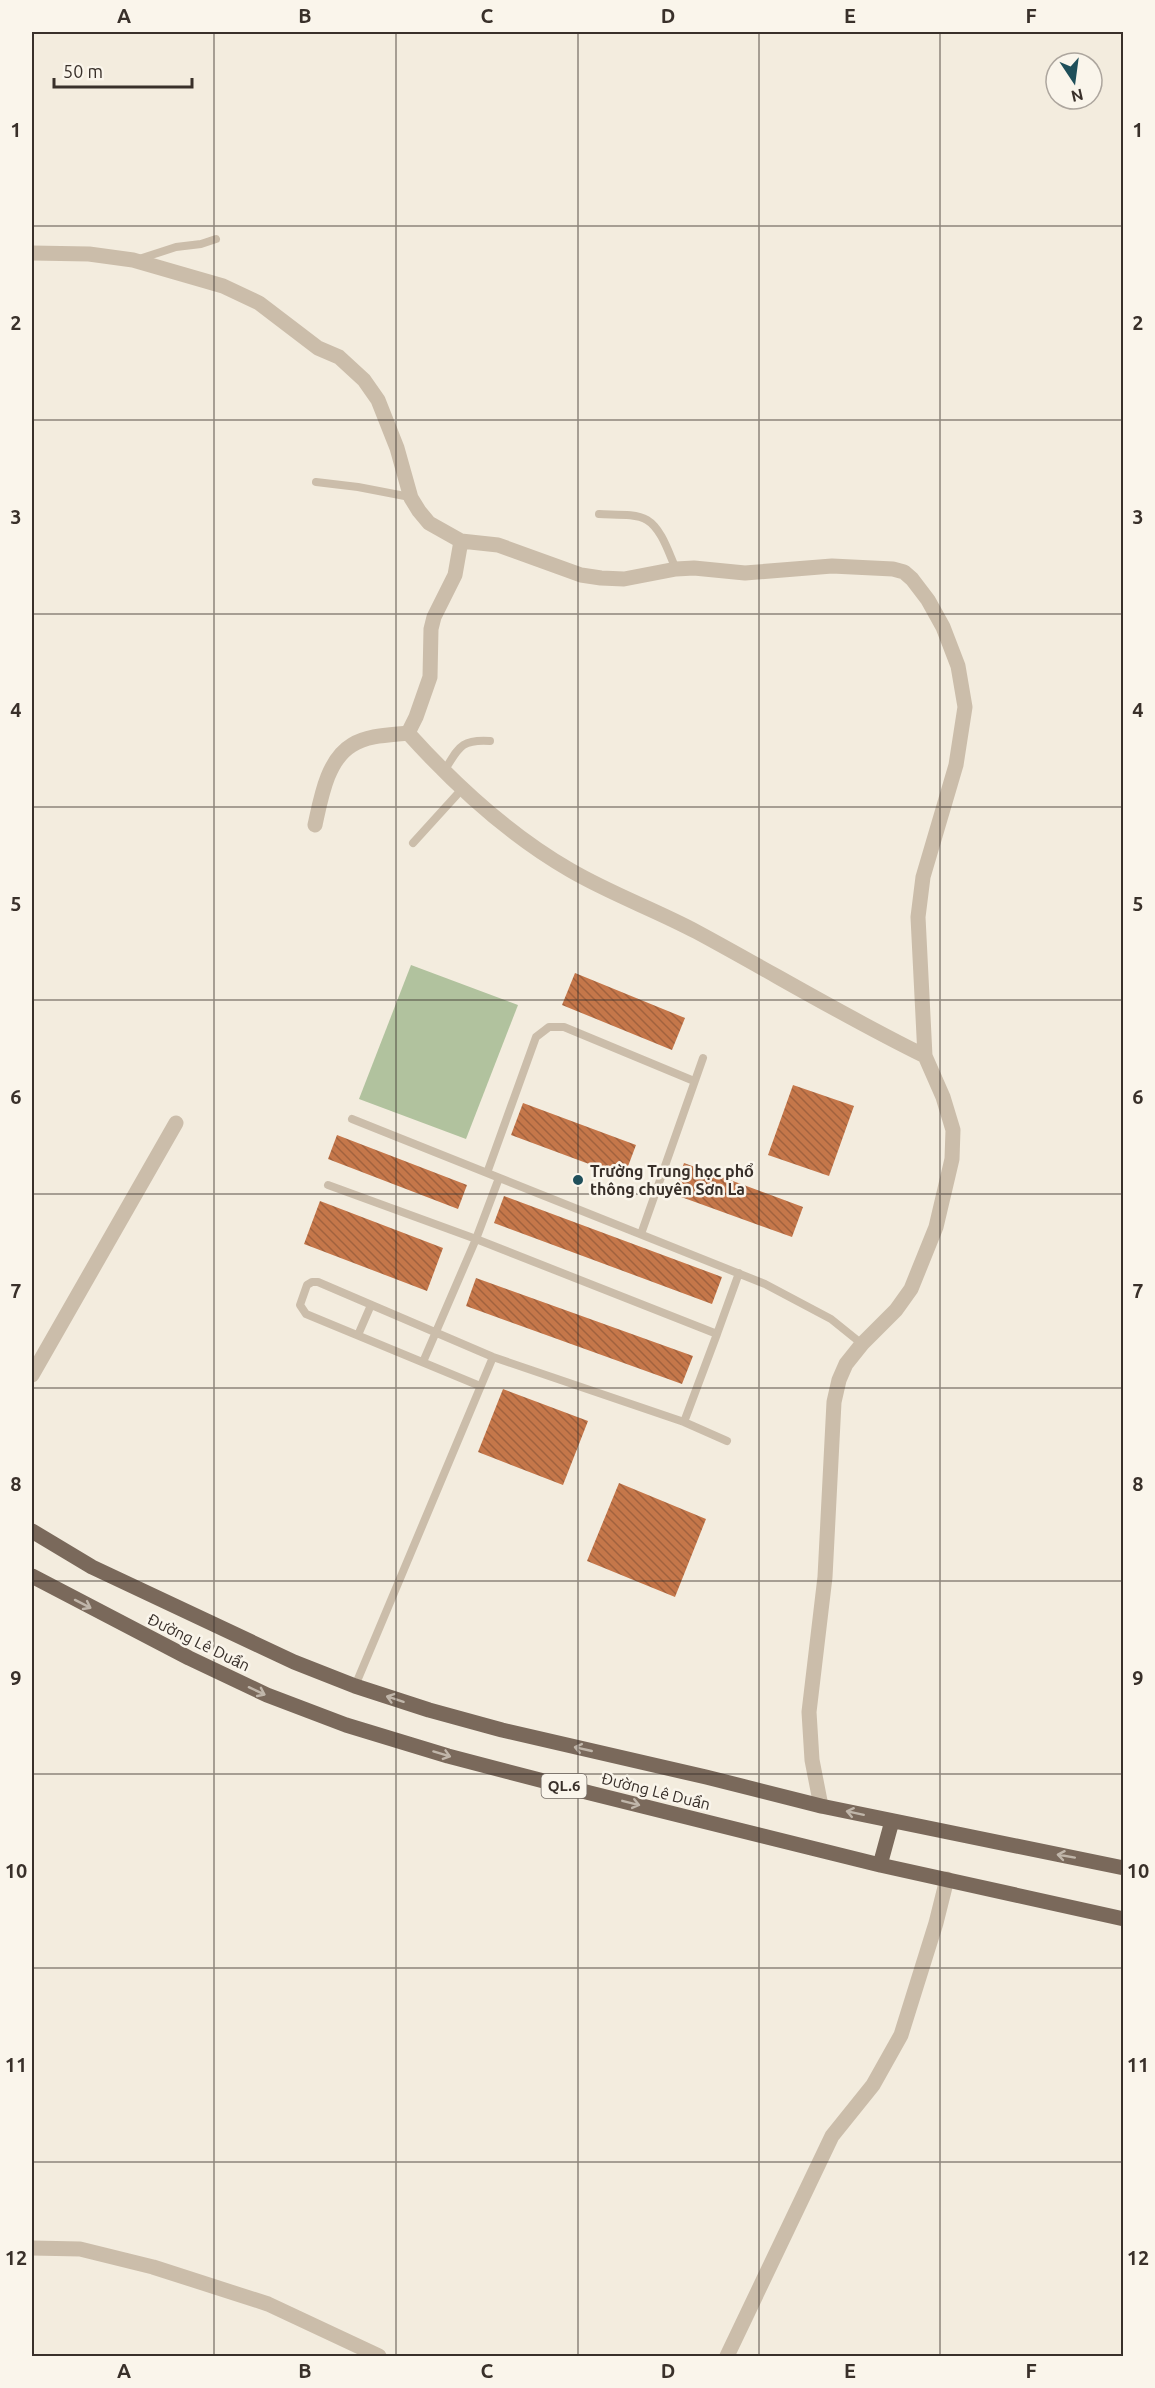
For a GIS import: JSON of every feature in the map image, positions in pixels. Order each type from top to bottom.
[{"type":"main road","name":"Đường Lê Duẩn","points":[[32,1532],[92,1567],[221,1629],[354,1686],[502,1730],[821,1806],[1124,1868]]},
{"type":"main road","name":"Đường Lê Duẩn","points":[[32,1576],[129,1628],[257,1691],[346,1725],[448,1756],[880,1865],[1124,1919]]},
{"type":"main road","points":[[880,1865],[892,1821]]},
{"type":"street","points":[[32,253],[89,254],[134,260],[223,286],[259,303],[318,348],[339,357],[364,380],[378,400],[397,448],[411,498],[418,511],[429,523],[461,541],[498,545],[581,575],[601,578],[624,579],[676,569],[694,568],[745,573],[832,566],[893,569],[904,572],[912,579],[928,600],[943,627],[958,666],[965,707],[956,765],[923,877],[918,917],[925,1056],[943,1098],[953,1130],[951,1159],[946,1192],[936,1227],[911,1289],[896,1310],[862,1344],[846,1364],[839,1380],[834,1402],[825,1577],[809,1712],[812,1760],[821,1806]]},
{"type":"street","points":[[408,733],[430,677],[431,629],[434,617],[455,575],[461,541]]},
{"type":"street","points":[[408,733],[444,771],[495,818],[539,851],[570,870],[698,932],[863,1025],[925,1056]]},
{"type":"street","points":[[315,825],[322,792],[335,762],[342,754],[353,744],[375,736],[408,733]]},
{"type":"street","points":[[32,1375],[176,1123]]},
{"type":"street","points":[[727,2356],[832,2136],[873,2085],[901,2035],[932,1935],[946,1879]]},
{"type":"street","points":[[32,2248],[80,2249],[153,2267],[268,2304],[379,2356]]},
{"type":"lane","points":[[134,260],[216,239]]},
{"type":"lane","points":[[316,482],[358,487],[411,498]]},
{"type":"lane","points":[[599,514],[647,520],[660,534],[676,569]]},
{"type":"lane","points":[[444,771],[462,744],[473,740],[490,741]]},
{"type":"lane","points":[[413,843],[463,788]]},
{"type":"lane","points":[[487,1173],[536,1037],[549,1028],[564,1027],[694,1081]]},
{"type":"lane","points":[[641,1234],[703,1058]]},
{"type":"lane","points":[[352,1119],[739,1273],[831,1319],[862,1344]]},
{"type":"lane","points":[[423,1362],[476,1239],[499,1178]]},
{"type":"lane","points":[[328,1185],[476,1239],[717,1334]]},
{"type":"lane","points":[[684,1422],[739,1273]]},
{"type":"lane","points":[[480,1386],[303,1312],[300,1305],[307,1284],[318,1282],[493,1356],[684,1422],[727,1441]]},
{"type":"lane","points":[[358,1335],[371,1305]]},
{"type":"lane","points":[[354,1686],[493,1356]]},
{"type":"green space","points":[[411,965],[518,1005],[466,1139],[359,1099]]},
{"type":"building","points":[[575,973],[685,1018],[672,1050],[562,1005]]},
{"type":"building","points":[[793,1085],[854,1106],[829,1176],[768,1155]]},
{"type":"building","points":[[523,1103],[636,1145],[624,1177],[511,1135]]},
{"type":"building","points":[[337,1135],[467,1185],[458,1209],[328,1159]]},
{"type":"building","points":[[684,1163],[803,1207],[792,1237],[673,1194]]},
{"type":"building","points":[[504,1196],[722,1277],[712,1304],[494,1223]]},
{"type":"building","points":[[320,1201],[443,1248],[427,1291],[304,1244]]},
{"type":"building","points":[[476,1278],[693,1356],[682,1384],[466,1306]]},
{"type":"building","points":[[503,1389],[588,1421],[563,1485],[478,1452]]},
{"type":"building","points":[[619,1483],[706,1519],[675,1597],[587,1561]]},
{"type":"place","name":"Trường Trung học phổ thông chuyên Sơn La","points":[[578,1180]]}]
